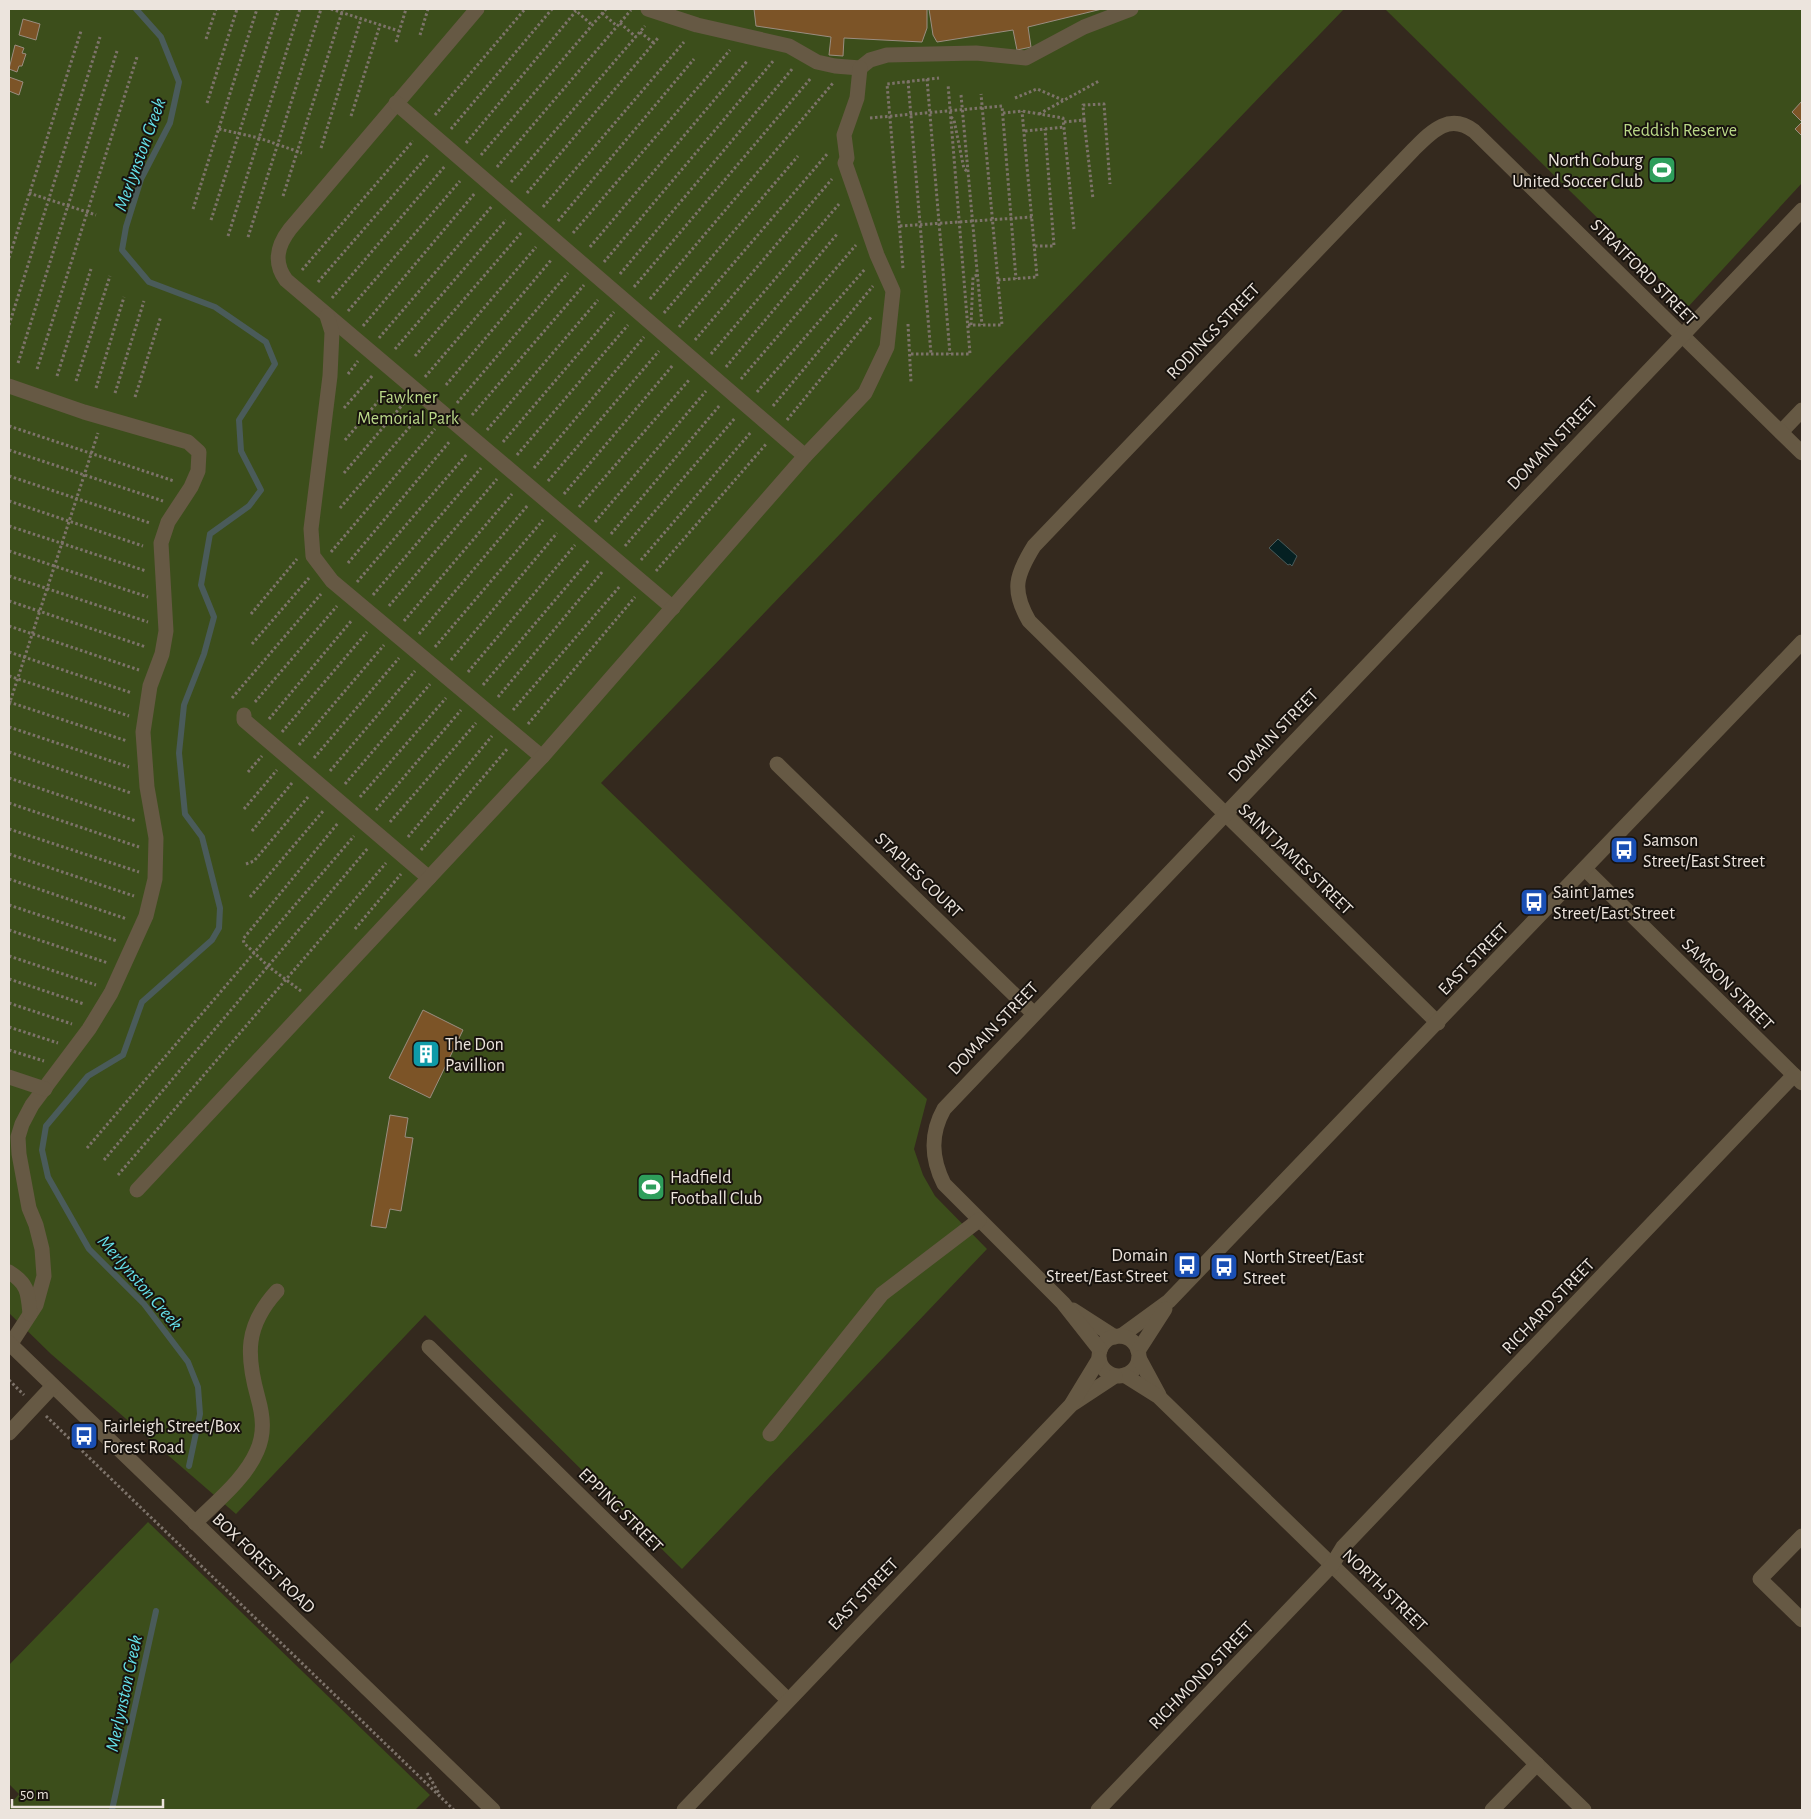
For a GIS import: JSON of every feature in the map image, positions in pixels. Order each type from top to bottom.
[{"type":"street","points":[[477,9],[290,229],[279,245],[277,260],[283,276],[327,316],[673,608]]},
{"type":"street","points":[[652,10],[697,25],[786,46],[817,62],[860,68],[870,60],[887,55],[976,53],[1026,58],[1084,27],[1131,9]]},
{"type":"street","points":[[138,1190],[542,757],[805,456],[865,393],[886,347],[893,291],[877,255],[845,163],[847,158],[844,135],[857,98],[860,68]]},
{"type":"street","points":[[396,103],[497,200],[532,220],[805,456]]},
{"type":"street","name":"STRATFORD STREET","points":[[1456,122],[1474,131],[1802,453]]},
{"type":"street","name":"RODINGS STREET","points":[[1016,585],[1023,564],[1034,546],[1412,150],[1439,126],[1456,122]]},
{"type":"street","name":"DOMAIN STREET","points":[[1099,1355],[1063,1304],[944,1184],[933,1158],[934,1131],[944,1108],[956,1093],[1802,210]]},
{"type":"street","points":[[327,316],[331,325],[332,341],[311,529],[313,556],[332,581],[542,757]]},
{"type":"street","points":[[9,386],[102,418],[188,442],[199,452],[199,462],[191,487],[166,528],[161,543],[166,628],[162,652],[154,675],[143,721],[146,773],[157,853],[155,877],[143,924],[113,991],[89,1029],[26,1116],[18,1137],[27,1202],[36,1225],[44,1262],[42,1288],[30,1315],[10,1344]]},
{"type":"street","points":[[1781,432],[1802,410]]},
{"type":"street","name":"SAINT JAMES STREET","points":[[1016,585],[1019,600],[1029,621],[1438,1023]]},
{"type":"street","name":"EAST STREET","points":[[1118,1336],[1169,1301],[1802,642]]},
{"type":"street","points":[[244,715],[244,720],[429,878]]},
{"type":"street","name":"STAPLES COURT","points":[[777,764],[1034,1013]]},
{"type":"street","name":"SAMSON STREET","points":[[1585,869],[1798,1079]]},
{"type":"street","points":[[9,1077],[45,1089]]},
{"type":"street","name":"RICHARD STREET","points":[[1332,1565],[1343,1547],[1798,1079]]},
{"type":"street","points":[[770,1434],[882,1294],[979,1220]]},
{"type":"street","points":[[9,1272],[23,1282],[29,1296],[30,1315]]},
{"type":"street","points":[[195,1523],[231,1487],[250,1464],[258,1449],[263,1417],[252,1375],[249,1353],[252,1332],[258,1316],[277,1291]]},
{"type":"street","name":"EAST STREET","points":[[1138,1355],[1169,1301]]},
{"type":"street","name":"DOMAIN STREET","points":[[1063,1304],[1118,1336]]},
{"type":"street","points":[[1118,1336],[1132,1341],[1138,1355],[1134,1369],[1120,1376],[1104,1370],[1099,1355],[1105,1341],[1118,1336]]},
{"type":"street","name":"BOX FOREST ROAD","points":[[10,1344],[493,1810]]},
{"type":"street","name":"EPPING STREET","points":[[429,1347],[788,1700]]},
{"type":"street","name":"EAST STREET","points":[[684,1810],[1071,1405],[1099,1355]]},
{"type":"street","name":"NORTH STREET","points":[[1138,1355],[1159,1397]]},
{"type":"street","name":"EAST STREET","points":[[1071,1405],[1120,1376]]},
{"type":"street","name":"NORTH STREET","points":[[1120,1376],[1159,1397],[1584,1810]]},
{"type":"street","points":[[9,1433],[53,1386]]},
{"type":"street","points":[[1802,1536],[1760,1578],[1802,1620]]},
{"type":"street","name":"RICHMOND STREET","points":[[1098,1810],[1332,1565]]},
{"type":"street","points":[[1492,1810],[1536,1764]]},
{"type":"path","points":[[206,38],[216,9]]},
{"type":"path","points":[[207,102],[237,9]]},
{"type":"path","points":[[193,209],[257,9]]},
{"type":"path","points":[[211,220],[279,9]]},
{"type":"path","points":[[228,236],[300,9]]},
{"type":"path","points":[[248,237],[321,9]]},
{"type":"path","points":[[331,9],[399,31]]},
{"type":"path","points":[[396,42],[406,9]]},
{"type":"path","points":[[420,36],[428,9]]},
{"type":"path","points":[[574,9],[592,24]]},
{"type":"path","points":[[345,377],[636,37],[652,10]]},
{"type":"path","points":[[283,196],[300,152],[342,11]]},
{"type":"path","points":[[602,13],[617,26]]},
{"type":"path","points":[[321,148],[361,19]]},
{"type":"path","points":[[620,23],[636,37]]},
{"type":"path","points":[[352,116],[380,25]]},
{"type":"path","points":[[9,258],[81,31]]},
{"type":"path","points":[[640,32],[654,44]]},
{"type":"path","points":[[446,385],[742,36]]},
{"type":"path","points":[[9,325],[100,37]]},
{"type":"path","points":[[415,356],[684,42]]},
{"type":"path","points":[[348,563],[786,46]]},
{"type":"path","points":[[18,363],[117,51]]},
{"type":"path","points":[[244,715],[609,287],[804,54]]},
{"type":"path","points":[[37,369],[137,57]]},
{"type":"path","points":[[344,473],[694,59]]},
{"type":"path","points":[[252,644],[748,60]]},
{"type":"path","points":[[627,294],[813,76]]},
{"type":"path","points":[[904,276],[887,84],[939,78]]},
{"type":"path","points":[[248,772],[837,79]]},
{"type":"path","points":[[927,79],[950,354]]},
{"type":"path","points":[[908,81],[931,354]]},
{"type":"path","points":[[1038,114],[1100,81]]},
{"type":"path","points":[[948,84],[970,325]]},
{"type":"path","points":[[1015,98],[1037,89],[1064,100]]},
{"type":"path","points":[[970,325],[1002,325],[981,94]]},
{"type":"path","points":[[961,95],[982,325]]},
{"type":"path","points":[[1093,199],[1083,106],[1104,104],[1110,184]]},
{"type":"path","points":[[870,118],[1002,106],[1016,279]]},
{"type":"path","points":[[1003,113],[1022,111],[1063,118],[1074,229]]},
{"type":"path","points":[[998,280],[1037,276],[1022,111]]},
{"type":"path","points":[[951,116],[954,120],[964,169],[968,172]]},
{"type":"path","points":[[1064,122],[1084,120]]},
{"type":"path","points":[[1025,131],[1064,127]]},
{"type":"path","points":[[1034,246],[1054,246],[1045,129]]},
{"type":"path","points":[[219,130],[259,138],[300,152]]},
{"type":"path","points":[[29,193],[96,215]]},
{"type":"path","points":[[250,897],[568,520],[839,204]]},
{"type":"path","points":[[900,226],[1032,217]]},
{"type":"path","points":[[314,1001],[269,967],[244,943],[243,939],[349,810],[838,234]]},
{"type":"path","points":[[56,376],[91,269]]},
{"type":"path","points":[[911,354],[970,354],[973,277],[977,275]]},
{"type":"path","points":[[76,381],[110,276]]},
{"type":"path","points":[[96,388],[124,297]]},
{"type":"path","points":[[115,393],[144,301]]},
{"type":"path","points":[[353,931],[875,313]]},
{"type":"path","points":[[908,315],[911,382]]},
{"type":"path","points":[[135,397],[161,316]]},
{"type":"path","points":[[323,433],[383,363]]},
{"type":"path","points":[[345,440],[389,389]]},
{"type":"path","points":[[340,508],[420,415]]},
{"type":"path","points":[[102,418],[9,703],[144,747]]},
{"type":"path","points":[[9,426],[191,487]]},
{"type":"path","points":[[9,450],[178,506]]},
{"type":"path","points":[[9,476],[166,528]]},
{"type":"path","points":[[9,501],[161,552]]},
{"type":"path","points":[[9,526],[162,576]]},
{"type":"path","points":[[251,614],[312,542]]},
{"type":"path","points":[[9,551],[164,602]]},
{"type":"path","points":[[9,576],[166,628]]},
{"type":"path","points":[[232,698],[332,581]]},
{"type":"path","points":[[9,602],[162,652]]},
{"type":"path","points":[[258,732],[364,606]]},
{"type":"path","points":[[9,626],[154,675]]},
{"type":"path","points":[[9,652],[148,698]]},
{"type":"path","points":[[9,676],[143,721]]},
{"type":"path","points":[[9,727],[146,773]]},
{"type":"path","points":[[9,752],[149,799]]},
{"type":"path","points":[[9,778],[152,827]]},
{"type":"path","points":[[9,803],[157,853]]},
{"type":"path","points":[[9,828],[155,877]]},
{"type":"path","points":[[9,854],[149,901]]},
{"type":"path","points":[[9,879],[143,924]]},
{"type":"path","points":[[9,905],[134,946]]},
{"type":"path","points":[[9,930],[124,969]]},
{"type":"path","points":[[9,956],[113,991]]},
{"type":"path","points":[[9,979],[101,1010]]},
{"type":"path","points":[[302,992],[308,984]]},
{"type":"path","points":[[9,1003],[89,1029]]},
{"type":"path","points":[[9,1027],[74,1048]]},
{"type":"path","points":[[9,1050],[60,1067]]},
{"type":"path","points":[[9,1380],[56,1428],[454,1810]]},
{"type":"green space","name":"Fawkner Memorial Park","points":[[9,9],[1344,9],[601,783],[927,1099],[914,1149],[923,1175],[935,1196],[987,1249],[682,1569],[425,1315],[236,1514],[51,1354],[9,1313]]},
{"type":"green space","name":"Reddish Reserve","points":[[1385,9],[1802,9],[1802,183],[1688,307]]},
{"type":"green space","points":[[148,1522],[430,1795],[415,1810],[9,1810],[9,1806],[19,1794],[9,1784],[9,1665]]},
{"type":"water","points":[[1278,539],[1297,556],[1292,566],[1288,565],[1269,548]]},
{"type":"building","points":[[754,9],[927,9],[927,28],[922,42],[844,38],[843,56],[829,55],[831,37],[756,26]]},
{"type":"building","points":[[929,9],[1102,9],[1028,27],[1031,47],[1017,50],[1013,30],[937,42],[933,35]]},
{"type":"building","points":[[23,19],[40,24],[36,40],[19,35]]},
{"type":"building","points":[[15,45],[24,48],[22,53],[26,54],[22,66],[19,66],[17,72],[9,69]]},
{"type":"building","points":[[9,77],[23,82],[19,95],[9,91]]},
{"type":"building","points":[[1802,101],[1802,122],[1792,112]]},
{"type":"building","points":[[1802,122],[1802,136],[1795,129]]},
{"type":"building","name":"The Don Pavillion","points":[[423,1010],[463,1030],[430,1098],[389,1078]]},
{"type":"building","points":[[390,1115],[408,1118],[405,1137],[413,1138],[401,1211],[390,1209],[386,1228],[371,1226]]},
{"type":"waterway","name":"Merlynston Creek","points":[[136,9],[161,37],[179,82],[170,123],[141,179],[126,227],[122,250],[149,282],[215,307],[266,342],[275,364],[239,420],[241,451],[261,490],[249,506],[210,534],[201,585],[214,617],[204,654],[184,705],[179,753],[185,814],[202,837],[220,908],[219,928],[212,940],[142,1002],[123,1055],[88,1076],[46,1126],[42,1150],[48,1177],[89,1249],[144,1304],[188,1362],[198,1387],[200,1414],[189,1466]]},
{"type":"waterway","name":"Merlynston Creek","points":[[112,1810],[156,1611]]},
{"type":"place","name":"North Coburg United Soccer Club","points":[[1662,170]]},
{"type":"place","name":"Samson Street/East Street","points":[[1624,850]]},
{"type":"place","name":"Saint James Street/East Street","points":[[1534,902]]},
{"type":"place","name":"The Don Pavillion","points":[[426,1054]]},
{"type":"place","name":"Hadfield Football Club","points":[[651,1187]]},
{"type":"place","name":"Domain Street/East Street","points":[[1187,1265]]},
{"type":"place","name":"North Street/East Street","points":[[1224,1267]]},
{"type":"place","name":"Fairleigh Street/Box Forest Road","points":[[84,1436]]}]
